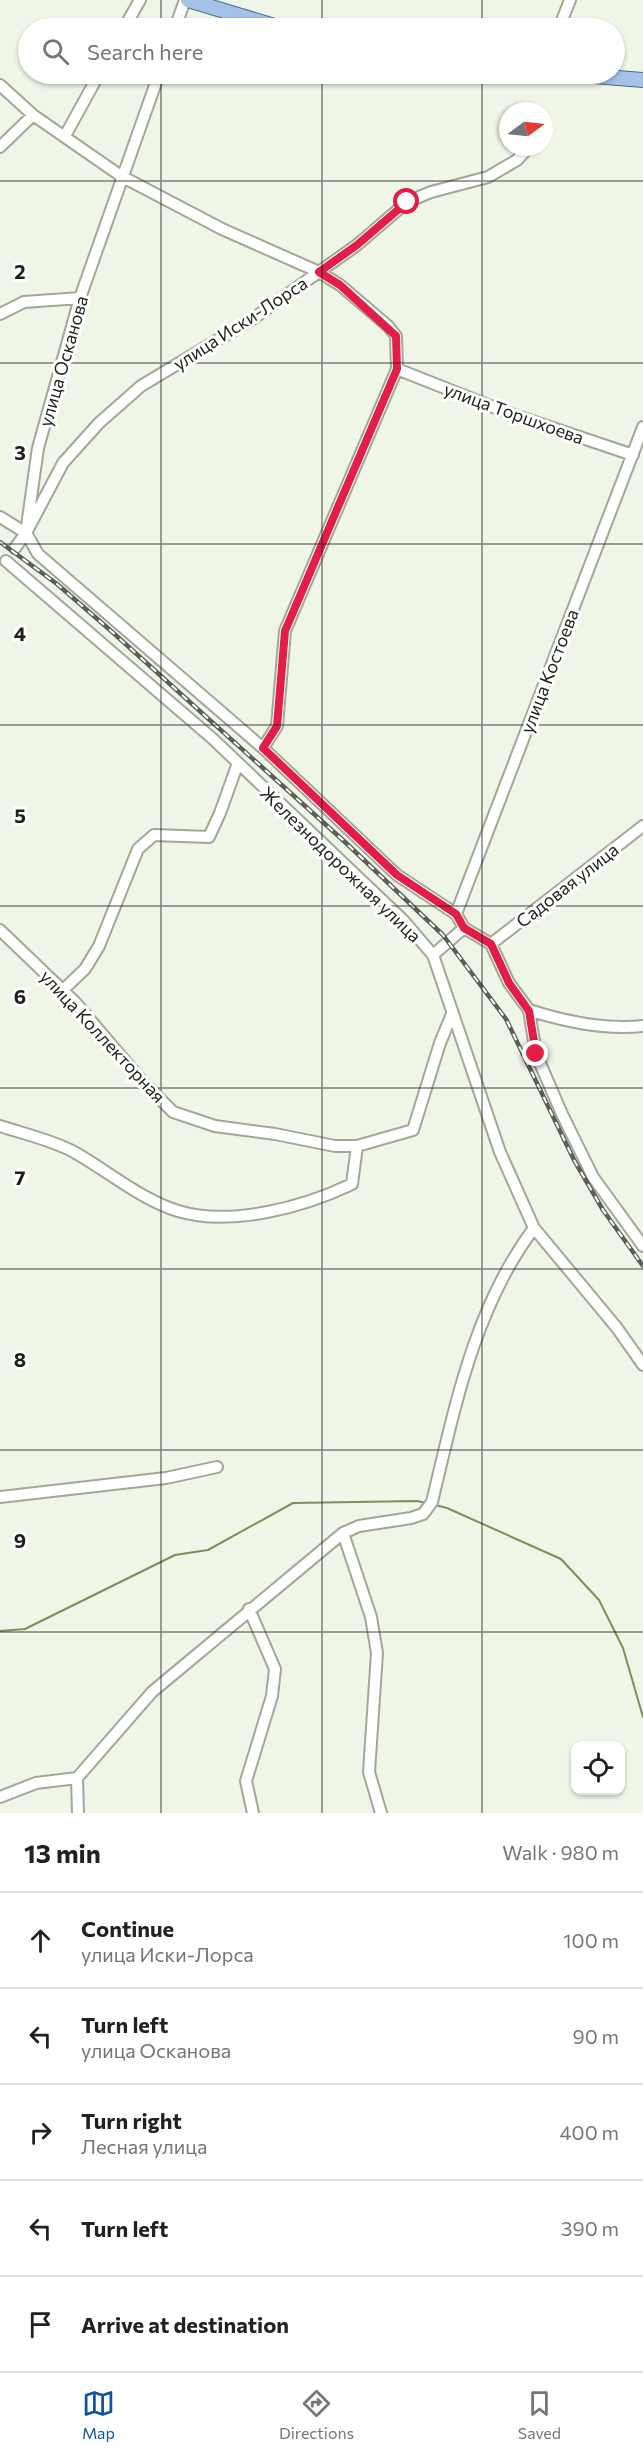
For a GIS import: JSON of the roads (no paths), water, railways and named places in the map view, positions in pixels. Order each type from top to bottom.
[{"type":"main road","points":[[187,0],[247,18]]},
{"type":"main road","points":[[625,79],[643,80]]},
{"type":"street","points":[[130,18],[140,0]]},
{"type":"street","points":[[179,18],[187,0]]},
{"type":"street","points":[[564,18],[570,0]]},
{"type":"street","points":[[65,136],[94,84]]},
{"type":"street","name":"улица Осканова","points":[[8,556],[26,532],[38,448],[80,298],[155,84]]},
{"type":"street","points":[[0,85],[33,115],[121,177],[222,229],[319,272],[356,299],[396,336],[397,369],[285,631],[277,726],[263,748]]},
{"type":"street","points":[[0,147],[33,115]]},
{"type":"street","name":"улица Иски-Лорса","points":[[26,532],[63,463],[99,423],[141,386],[254,318],[357,245],[407,202],[431,192],[488,177],[521,156]]},
{"type":"street","points":[[0,314],[24,302],[80,298]]},
{"type":"street","name":"улица Торшхоева","points":[[397,369],[508,413],[633,455]]},
{"type":"street","name":"улица Костоева","points":[[456,914],[643,427]]},
{"type":"street","points":[[0,517],[26,532],[38,554],[263,748],[397,875],[456,914],[464,928],[491,944],[509,983],[529,1011],[536,1054],[593,1177],[643,1245]]},
{"type":"street","name":"Железнодорожная улица","points":[[8,556],[238,763],[403,920],[433,955],[500,1152],[534,1228],[616,1328],[643,1365]]},
{"type":"street","points":[[63,990],[86,969],[99,946],[138,849],[154,835],[209,837],[238,763]]},
{"type":"street","name":"Садовая улица","points":[[491,944],[643,826]]},
{"type":"street","points":[[433,955],[464,928]]},
{"type":"street","name":"улица Коллекторная","points":[[0,930],[63,990],[142,1081],[173,1112],[215,1126],[275,1134],[334,1146],[357,1146],[413,1130],[440,1043],[452,1014]]},
{"type":"street","points":[[529,1011],[566,1022],[625,1028],[643,1026]]},
{"type":"street","points":[[0,1126],[72,1151],[153,1200],[178,1211],[217,1216],[277,1210],[338,1191],[352,1184],[357,1146]]},
{"type":"street","points":[[0,1797],[36,1783],[77,1778],[152,1692],[343,1533],[359,1526],[423,1514],[432,1502],[458,1397],[481,1321],[513,1255],[534,1228]]},
{"type":"street","points":[[0,1497],[166,1478],[217,1467]]},
{"type":"street","points":[[343,1533],[371,1617],[377,1653],[369,1772],[381,1813]]},
{"type":"street","points":[[249,1609],[275,1669],[272,1696],[246,1781],[253,1813]]},
{"type":"street","points":[[77,1778],[78,1813]]},
{"type":"waterway","points":[[0,1631],[25,1629],[175,1555],[208,1550],[293,1503],[417,1501],[426,1503]]},
{"type":"waterway","points":[[435,1505],[447,1508],[561,1559],[599,1600],[623,1648],[643,1717]]},
{"type":"railway","points":[[0,542],[57,584],[110,630],[345,842],[443,935],[506,1019],[574,1160],[603,1210],[643,1266]]}]
